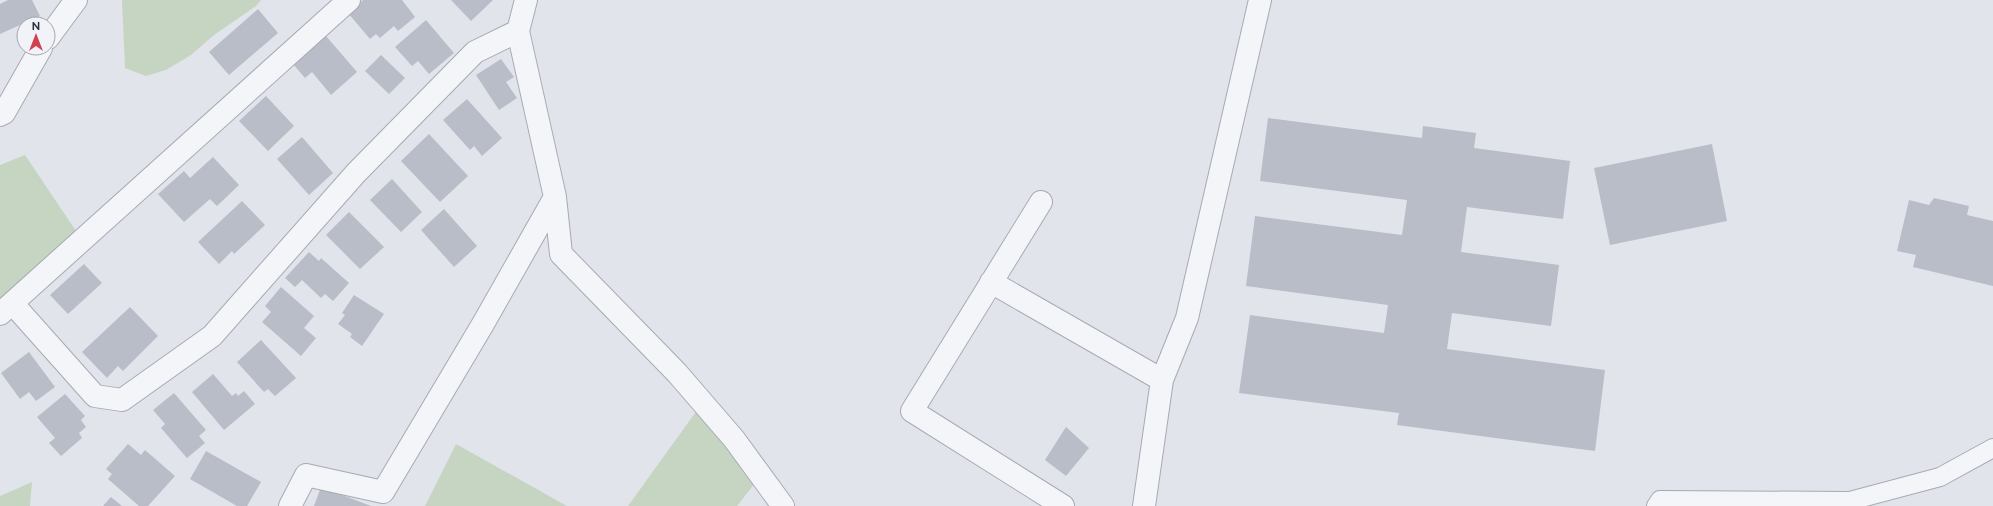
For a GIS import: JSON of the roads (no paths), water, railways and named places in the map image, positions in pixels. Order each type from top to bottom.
[{"type":"street","points":[[349,0],[6,309],[95,396],[122,400],[212,336],[356,173],[475,52],[518,31]]},
{"type":"street","points":[[526,0],[518,31],[555,197],[561,254],[677,373],[734,439],[783,506]]},
{"type":"street","points":[[1144,506],[1162,380],[1188,318],[1260,0]]},
{"type":"street","points":[[56,24],[68,4]]},
{"type":"street","points":[[0,115],[4,113],[36,56]]},
{"type":"street","points":[[290,506],[306,475],[383,492],[483,324],[555,197]]},
{"type":"street","points":[[1041,202],[912,411],[1063,506]]},
{"type":"street","points":[[992,282],[1162,380]]},
{"type":"lane","points":[[1656,506],[1660,500],[1699,499],[1850,501],[1940,477],[1993,448]]}]
